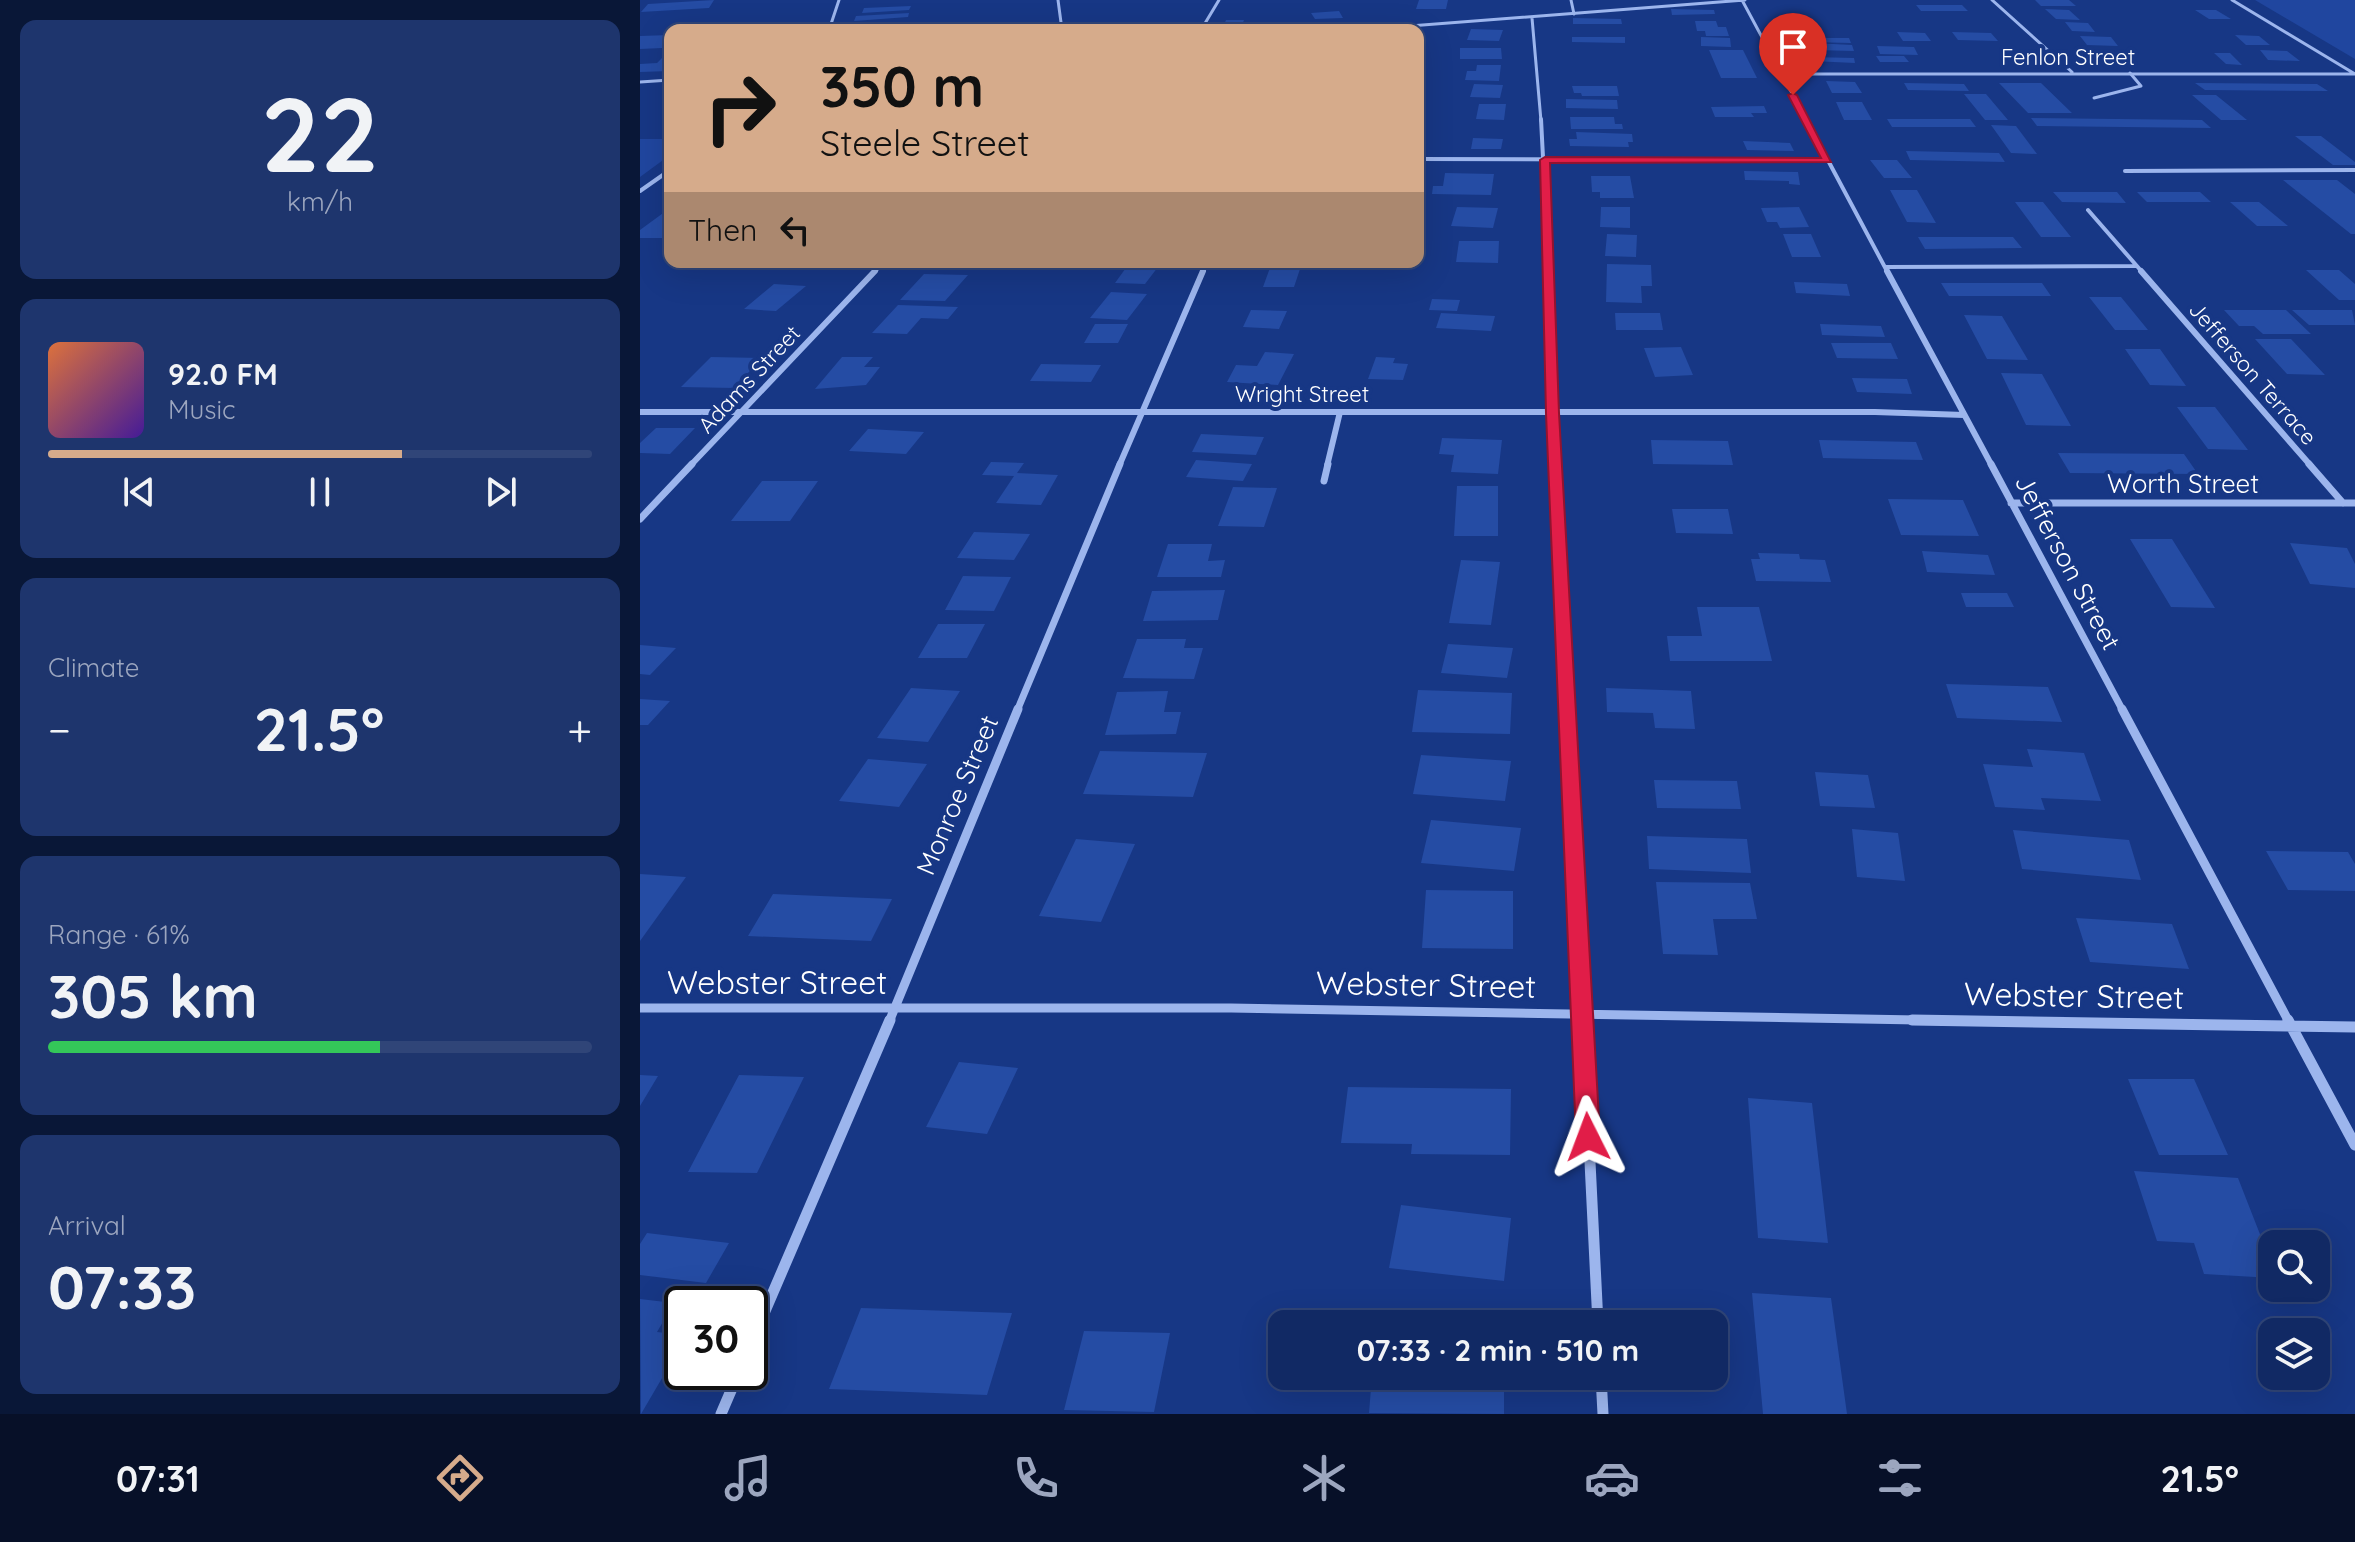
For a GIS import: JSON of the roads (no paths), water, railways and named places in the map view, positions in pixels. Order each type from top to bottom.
[{"type":"street","points":[[831,24],[839,0]]},
{"type":"street","points":[[1058,0],[1061,24]]},
{"type":"street","points":[[1205,24],[1219,0]]},
{"type":"street","points":[[1571,0],[1574,14]]},
{"type":"street","points":[[1424,25],[1743,0]]},
{"type":"street","name":"Jefferson Street","points":[[1743,0],[2355,1145]]},
{"type":"street","points":[[1992,0],[2072,72]]},
{"type":"street","points":[[2232,0],[2355,74]]},
{"type":"street","points":[[1532,18],[1545,160],[1553,413],[1597,1310]]},
{"type":"street","name":"Fenlon Street","points":[[1781,74],[2355,74]]},
{"type":"street","points":[[640,82],[664,80]]},
{"type":"street","points":[[1424,159],[1828,160]]},
{"type":"street","points":[[2125,171],[2355,170]]},
{"type":"street","points":[[640,191],[664,174]]},
{"type":"street","name":"Jefferson Terrace","points":[[2088,210],[2343,503]]},
{"type":"street","points":[[1885,267],[2136,266]]},
{"type":"street","name":"Adams Street","points":[[640,519],[878,268]]},
{"type":"street","name":"Monroe Street","points":[[768,1304],[1204,268]]},
{"type":"street","name":"Wright Street","points":[[640,412],[1875,412],[1964,415]]},
{"type":"street","points":[[1324,481],[1340,412]]},
{"type":"street","name":"Worth Street","points":[[2011,503],[2355,503]]},
{"type":"street","name":"Webster Street","points":[[640,1008],[1581,1012],[2355,1027]]},
{"type":"street","points":[[721,1414],[731,1390]]},
{"type":"street","points":[[1602,1390],[1603,1414]]},
{"type":"lane","points":[[2094,98],[2141,86],[2130,73]]}]
